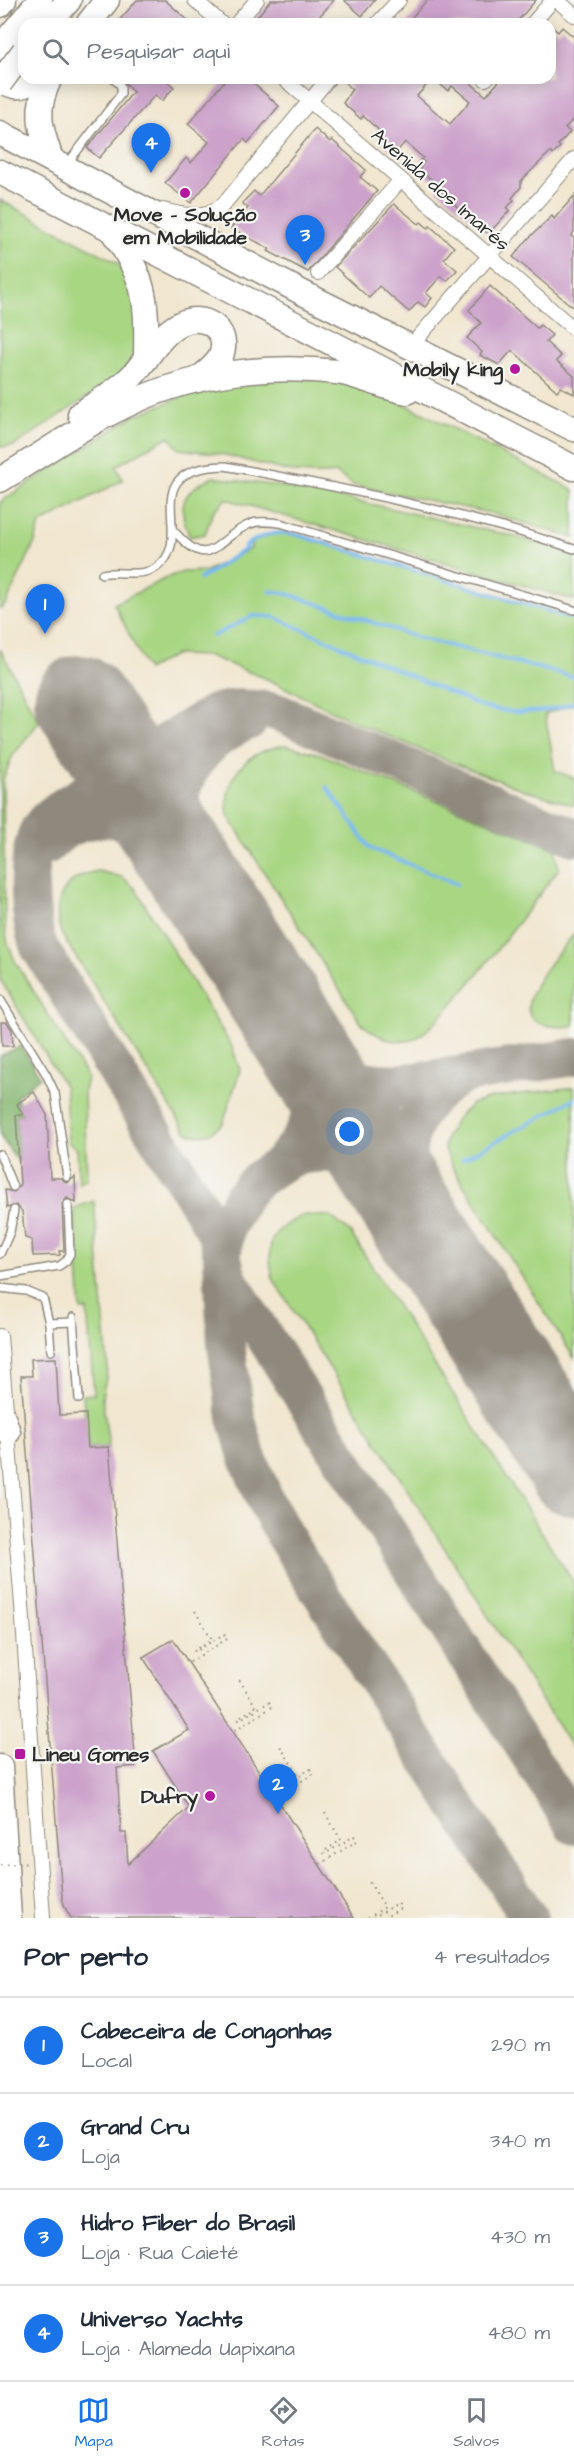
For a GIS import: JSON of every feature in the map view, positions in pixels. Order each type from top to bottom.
[{"type":"highway","points":[[0,5],[4,0]]},
{"type":"highway","points":[[25,18],[40,0]]},
{"type":"highway","points":[[53,18],[69,0]]},
{"type":"highway","points":[[93,18],[107,0]]},
{"type":"highway","points":[[0,48],[18,26]]},
{"type":"highway","points":[[18,58],[0,81],[18,88],[28,84]]},
{"type":"highway","points":[[48,84],[40,103],[42,133],[58,163]]},
{"type":"highway","points":[[0,133],[117,197],[409,348],[574,429]]},
{"type":"highway","points":[[0,172],[574,468]]},
{"type":"highway","points":[[109,227],[131,259],[141,281],[145,300],[146,359]]},
{"type":"highway","points":[[0,464],[19,455],[113,392],[174,327],[196,319],[217,327],[222,335],[222,356],[197,380]]},
{"type":"highway","points":[[0,480],[134,401],[167,388],[197,380],[281,369],[339,372],[402,391],[431,394]]},
{"type":"highway","points":[[0,1409],[8,1432]]},
{"type":"highway","points":[[0,1767],[12,1864],[9,1918]]},
{"type":"street","points":[[195,0],[215,18]]},
{"type":"street","points":[[241,18],[257,0]]},
{"type":"street","points":[[382,18],[399,0]]},
{"type":"street","points":[[538,18],[555,0],[574,15]]},
{"type":"street","name":"Avenida dos Imarés","points":[[291,84],[574,329]]},
{"type":"street","points":[[117,197],[188,216],[203,216],[214,212],[223,205],[324,84]]},
{"type":"street","points":[[409,348],[574,159]]},
{"type":"street","points":[[318,273],[401,180]]},
{"type":"street","points":[[0,1336],[22,1605],[43,1918]]},
{"type":"street","points":[[12,1864],[18,1918]]},
{"type":"lane","points":[[58,163],[121,94],[119,84]]},
{"type":"lane","points":[[102,574],[144,572],[155,569],[169,554],[174,531],[170,505],[172,492],[177,483],[184,476],[200,468],[225,466],[341,487],[517,530],[574,549]]},
{"type":"lane","points":[[174,531],[194,550],[202,552],[212,551],[248,524],[280,523],[574,610]]},
{"type":"lane","points":[[0,999],[46,1074],[55,1093],[67,1178]]},
{"type":"lane","points":[[0,1154],[13,1187]]},
{"type":"lane","points":[[0,1276],[59,1266],[66,1261],[70,1254],[68,1203]]},
{"type":"lane","points":[[0,1254],[10,1232],[14,1210]]},
{"type":"lane","points":[[0,1288],[26,1291],[43,1298],[49,1323],[51,1351]]},
{"type":"lane","points":[[49,1323],[73,1320],[79,1399]]},
{"type":"path","points":[[190,1662],[227,1639],[224,1634],[195,1652],[194,1650],[212,1639],[195,1611]]},
{"type":"path","points":[[235,1730],[272,1707],[268,1702],[239,1720],[238,1718],[256,1707],[239,1679]]},
{"type":"path","points":[[276,1797],[313,1774],[310,1769],[281,1787],[279,1784],[297,1773],[280,1746]]},
{"type":"path","points":[[320,1864],[357,1841],[354,1836],[325,1854],[323,1852],[342,1840],[325,1813]]},
{"type":"path","points":[[368,1880],[385,1907],[368,1918]]},
{"type":"path","points":[[373,1918],[398,1903],[401,1908],[384,1918]]},
{"type":"green space","points":[[0,200],[118,263],[137,297],[138,353],[120,375],[14,446],[0,447]]},
{"type":"green space","points":[[283,377],[335,380],[397,400],[574,490],[574,538],[490,513],[353,485],[336,473],[292,472],[221,454],[179,449],[169,436],[116,466],[123,480],[40,524],[35,542],[6,604],[0,609],[0,502],[132,417],[188,394]]},
{"type":"green space","points":[[213,477],[313,491],[508,535],[574,553],[574,600],[226,499],[213,512],[205,534],[190,537],[183,516],[185,500],[194,488]]},
{"type":"green space","points":[[273,533],[294,535],[574,620],[574,704],[545,714],[555,771],[574,778],[574,805],[524,790],[451,762],[357,723],[269,680],[209,656],[174,655],[147,670],[114,604],[168,577],[183,572],[206,571],[252,548],[250,545],[263,536]]},
{"type":"green space","points":[[0,649],[39,722],[12,757],[3,780],[5,930],[16,963],[87,1077],[84,1092],[87,1179],[79,1183],[77,1149],[68,1142],[65,1087],[0,979]]},
{"type":"green space","points":[[285,745],[320,754],[555,849],[559,869],[464,991],[425,1032],[412,1040],[398,1041],[385,1038],[372,1032],[361,1023],[228,816],[229,789],[240,768],[259,753]]},
{"type":"green space","points":[[98,871],[122,877],[135,888],[232,1047],[240,1070],[223,1124],[210,1133],[191,1134],[185,1130],[62,935],[58,912],[62,893],[76,879]]},
{"type":"green space","points":[[574,934],[574,1026],[547,1026],[533,1019],[528,1008],[531,994],[551,962]]},
{"type":"green space","points":[[21,1046],[40,1077],[16,1097],[23,1115],[16,1115],[19,1163],[0,1136],[0,1056]]},
{"type":"green space","points":[[574,1087],[574,1358],[454,1170],[444,1148],[446,1137],[457,1118],[472,1104],[490,1098]]},
{"type":"green space","points":[[94,1201],[108,1369],[102,1396],[109,1447],[88,1448],[83,1395],[94,1394],[87,1310],[81,1310],[74,1208]]},
{"type":"green space","points":[[305,1215],[330,1216],[350,1232],[574,1583],[574,1751],[273,1279],[270,1247],[273,1239],[284,1226]]},
{"type":"building","points":[[137,0],[165,0],[185,18],[121,18]]},
{"type":"building","points":[[271,0],[334,0],[318,18],[256,18]]},
{"type":"building","points":[[344,0],[375,0],[362,16]]},
{"type":"building","points":[[427,0],[536,0],[520,18],[411,18]]},
{"type":"building","points":[[562,27],[574,37],[574,118],[565,128],[570,132],[558,145],[560,147],[553,155],[550,152],[521,181],[521,187],[507,208],[510,210],[491,231],[486,232],[437,189],[439,186],[419,169],[424,162],[420,160],[423,158],[405,142],[395,154],[379,139],[383,134],[363,116],[361,119],[343,103],[352,89],[347,84],[428,84],[417,96],[450,124],[470,101],[452,86],[448,91],[440,84],[472,84],[486,96],[497,84],[556,84],[556,30],[558,32]]},
{"type":"building","points":[[126,84],[171,84],[174,87],[162,101],[155,95],[99,158],[87,148],[133,92]]},
{"type":"building","points":[[222,84],[254,84],[279,106],[248,143],[244,139],[191,203],[165,183],[186,158],[191,163],[209,142],[188,124]]},
{"type":"building","points":[[315,129],[330,142],[332,140],[366,170],[360,177],[377,191],[308,272],[231,228],[248,208],[242,203],[254,191],[259,196]]},
{"type":"building","points":[[574,196],[574,232],[571,236],[574,238],[574,308],[513,257],[552,216],[554,219]]},
{"type":"building","points":[[394,204],[419,224],[421,222],[428,228],[430,226],[454,247],[444,259],[457,270],[447,281],[441,276],[426,293],[432,298],[425,307],[418,302],[409,312],[379,286],[369,298],[335,267]]},
{"type":"building","points":[[490,286],[537,328],[540,325],[552,335],[546,342],[561,356],[556,361],[574,376],[574,394],[561,387],[557,391],[512,350],[499,365],[480,355],[482,352],[467,338],[481,323],[469,310]]},
{"type":"building","points":[[1,1022],[7,1022],[12,1030],[13,1046],[2,1046]]},
{"type":"building","points":[[34,1092],[47,1115],[50,1178],[61,1178],[67,1183],[75,1177],[76,1203],[67,1198],[62,1204],[64,1251],[59,1251],[60,1255],[33,1256],[32,1240],[25,1238],[22,1211],[16,1205],[7,1208],[5,1190],[14,1192],[20,1184],[16,1115],[23,1115],[17,1104]]},
{"type":"building","points":[[56,1358],[59,1415],[86,1414],[88,1448],[109,1447],[136,1766],[117,1768],[121,1833],[126,1833],[128,1864],[189,1807],[153,1751],[189,1730],[143,1657],[173,1639],[354,1918],[71,1918],[65,1908],[62,1897],[21,1376],[32,1376],[31,1359]]},
{"type":"waterway","points":[[248,544],[270,534],[295,534],[574,619]]},
{"type":"waterway","points":[[200,579],[247,548],[245,546]]},
{"type":"waterway","points":[[270,591],[285,593],[419,638],[574,677]]},
{"type":"waterway","points":[[213,636],[253,616],[274,617],[483,707],[529,712],[552,709],[574,702]]},
{"type":"waterway","points":[[327,787],[370,848],[457,884]]},
{"type":"waterway","points":[[463,1159],[574,1099]]},
{"type":"taxiway","points":[[574,837],[277,712],[238,709],[214,713],[50,816],[41,826],[36,837],[30,868],[31,904],[39,947],[212,1226],[218,1238],[228,1279],[574,1826]]},
{"type":"taxiway","points":[[195,876],[180,832],[181,792],[187,776],[206,749],[233,728],[249,721]]},
{"type":"taxiway","points":[[48,845],[57,836],[79,824],[92,820],[117,819],[142,826],[178,848]]},
{"type":"taxiway","points":[[293,1029],[312,1051],[331,1066],[350,1076],[391,1083],[465,1074],[429,1101],[412,1132],[407,1168],[410,1212]]},
{"type":"taxiway","points":[[287,1155],[305,1130],[310,1117],[313,1090],[305,1047]]},
{"type":"taxiway","points":[[465,1074],[574,1057]]},
{"type":"taxiway","points":[[404,1083],[258,1179],[242,1197],[226,1228],[222,1260],[226,1344],[236,1417],[247,1456],[267,1504],[288,1542],[529,1918]]},
{"type":"taxiway","points":[[289,1159],[320,1154],[352,1158],[371,1168],[398,1194]]},
{"type":"runway","points":[[80,701],[195,876],[574,1470]]},
{"type":"place","name":"Universo Yachts","points":[[151,173]]},
{"type":"place","name":"Move - Solução em Mobilidade","points":[[185,193]]},
{"type":"place","name":"Hidro Fiber do Brasil","points":[[305,265]]},
{"type":"place","name":"Mobily king","points":[[515,369]]},
{"type":"place","name":"Cabeceira de Congonhas","points":[[45,634]]},
{"type":"place","name":"Lineu Gomes","points":[[20,1754]]},
{"type":"place","name":"Dufry","points":[[210,1796]]},
{"type":"place","name":"Grand Cru","points":[[278,1814]]}]
